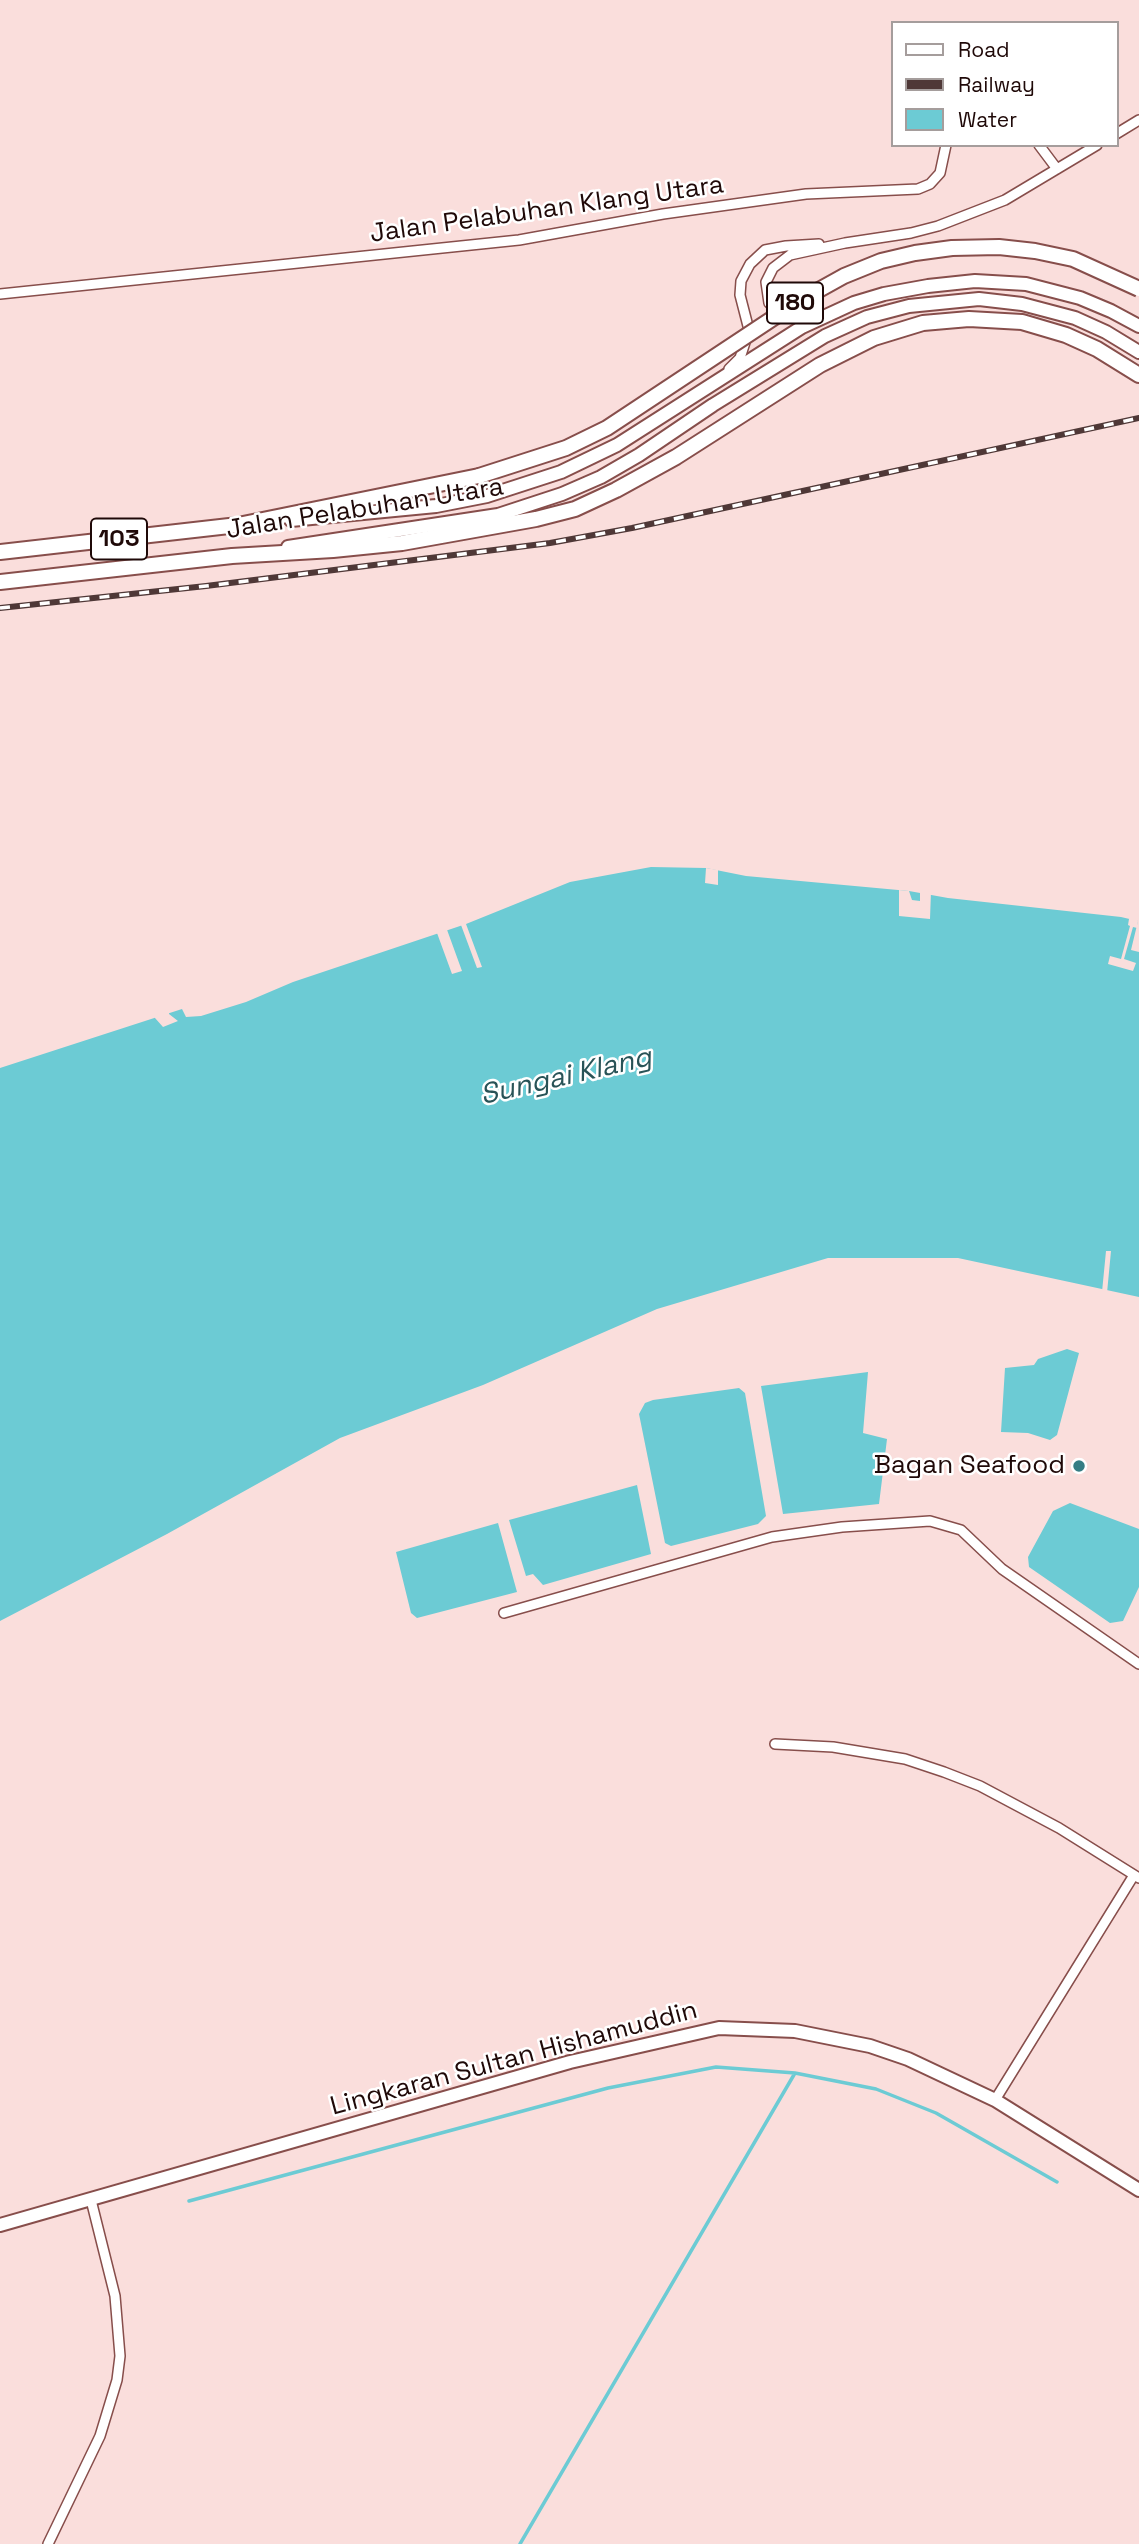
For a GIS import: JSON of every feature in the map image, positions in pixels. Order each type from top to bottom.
[{"type":"main road","name":"180","points":[[237,525],[479,477],[566,448],[607,428],[799,301],[845,276],[881,261],[952,248],[999,247],[1073,259],[1139,289]]},
{"type":"main road","name":"Jalan Pelabuhan Utara","points":[[0,552],[436,506],[523,485],[561,472],[617,445],[712,387],[802,327],[884,294],[975,281],[1026,284],[1080,298],[1139,326]]},
{"type":"main road","name":"Jalan Pelabuhan Utara","points":[[0,582],[203,561],[498,515],[562,494],[601,477],[825,336],[867,317],[909,306],[979,299],[1022,304],[1075,318],[1106,332],[1139,352]]},
{"type":"main road","name":"180","points":[[232,555],[388,545],[575,509],[676,457],[820,365],[874,338],[923,323],[969,319],[1022,322],[1066,335],[1097,349],[1139,375]]},
{"type":"main road","name":"Lingkaran Sultan Hishamuddin","points":[[0,2225],[570,2062],[719,2028],[795,2031],[870,2046],[908,2059],[995,2100],[1139,2190]]},
{"type":"street","points":[[1118,133],[1139,120]]},
{"type":"street","name":"Jalan Pelabuhan Klang Utara","points":[[0,294],[519,240],[663,214],[807,194],[918,189],[930,184],[940,173],[946,147]]},
{"type":"street","points":[[1040,147],[1057,169]]},
{"type":"street","points":[[824,316],[790,317],[769,303],[766,282],[773,268],[790,255],[938,226],[1005,200],[1094,147]]},
{"type":"street","points":[[712,387],[740,358],[749,330],[740,295],[741,281],[750,264],[765,250],[786,246],[845,243]]},
{"type":"street","points":[[504,1613],[772,1536],[842,1527],[930,1521],[961,1530],[1002,1569],[1139,1664]]},
{"type":"street","points":[[775,1744],[834,1747],[905,1759],[944,1772],[980,1786],[1059,1828],[1136,1877],[995,2100]]},
{"type":"street","points":[[48,2544],[100,2436],[117,2380],[120,2357],[115,2296],[91,2200]]},
{"type":"water","name":"Sungai Klang","points":[[651,867],[706,868],[746,876],[909,891],[1138,921],[1131,950],[1139,952],[1139,1297],[958,1258],[828,1258],[657,1309],[483,1385],[340,1438],[167,1534],[0,1621],[0,1068],[182,1009],[186,1017],[201,1016],[466,924],[570,882]]},
{"type":"water","points":[[1067,1349],[1079,1353],[1057,1435],[1050,1440],[1028,1433],[1001,1432],[1005,1368],[1034,1365],[1038,1359]]},
{"type":"water","points":[[868,1372],[863,1433],[887,1439],[879,1504],[783,1514],[761,1386]]},
{"type":"water","points":[[739,1388],[745,1393],[766,1516],[758,1524],[671,1546],[665,1543],[639,1414],[645,1403],[653,1400]]},
{"type":"water","points":[[637,1485],[651,1554],[543,1585],[533,1574],[526,1576],[509,1520]]},
{"type":"water","points":[[1070,1503],[1139,1529],[1139,1587],[1123,1621],[1110,1623],[1029,1567],[1028,1557],[1053,1511]]},
{"type":"water","points":[[498,1523],[517,1592],[417,1618],[411,1613],[396,1552]]},
{"type":"pier","points":[[706,868],[718,870],[718,885],[705,883]]},
{"type":"pier","points":[[920,889],[931,891],[930,919],[899,916],[899,890],[909,891],[912,900],[920,901]]},
{"type":"pier","points":[[1132,916],[1138,921],[1137,928],[1133,927],[1124,959],[1136,963],[1133,971],[1108,964],[1110,956],[1121,959],[1130,926],[1129,919]]},
{"type":"pier","points":[[466,920],[482,967],[477,968],[461,925],[461,922]]},
{"type":"pier","points":[[446,927],[462,971],[452,974],[436,930]]},
{"type":"pier","points":[[169,1011],[178,1021],[163,1027],[155,1015]]},
{"type":"pier","points":[[1106,1251],[1111,1251],[1107,1293],[1102,1292]]},
{"type":"waterway","points":[[189,2201],[608,2088],[716,2067],[795,2073],[876,2089],[936,2113],[1057,2182]]},
{"type":"waterway","points":[[520,2544],[795,2073]]},
{"type":"railway","points":[[0,608],[206,586],[550,543],[632,528],[1139,418]]},
{"type":"place","name":"Bagan Seafood","points":[[1079,1466]]}]
